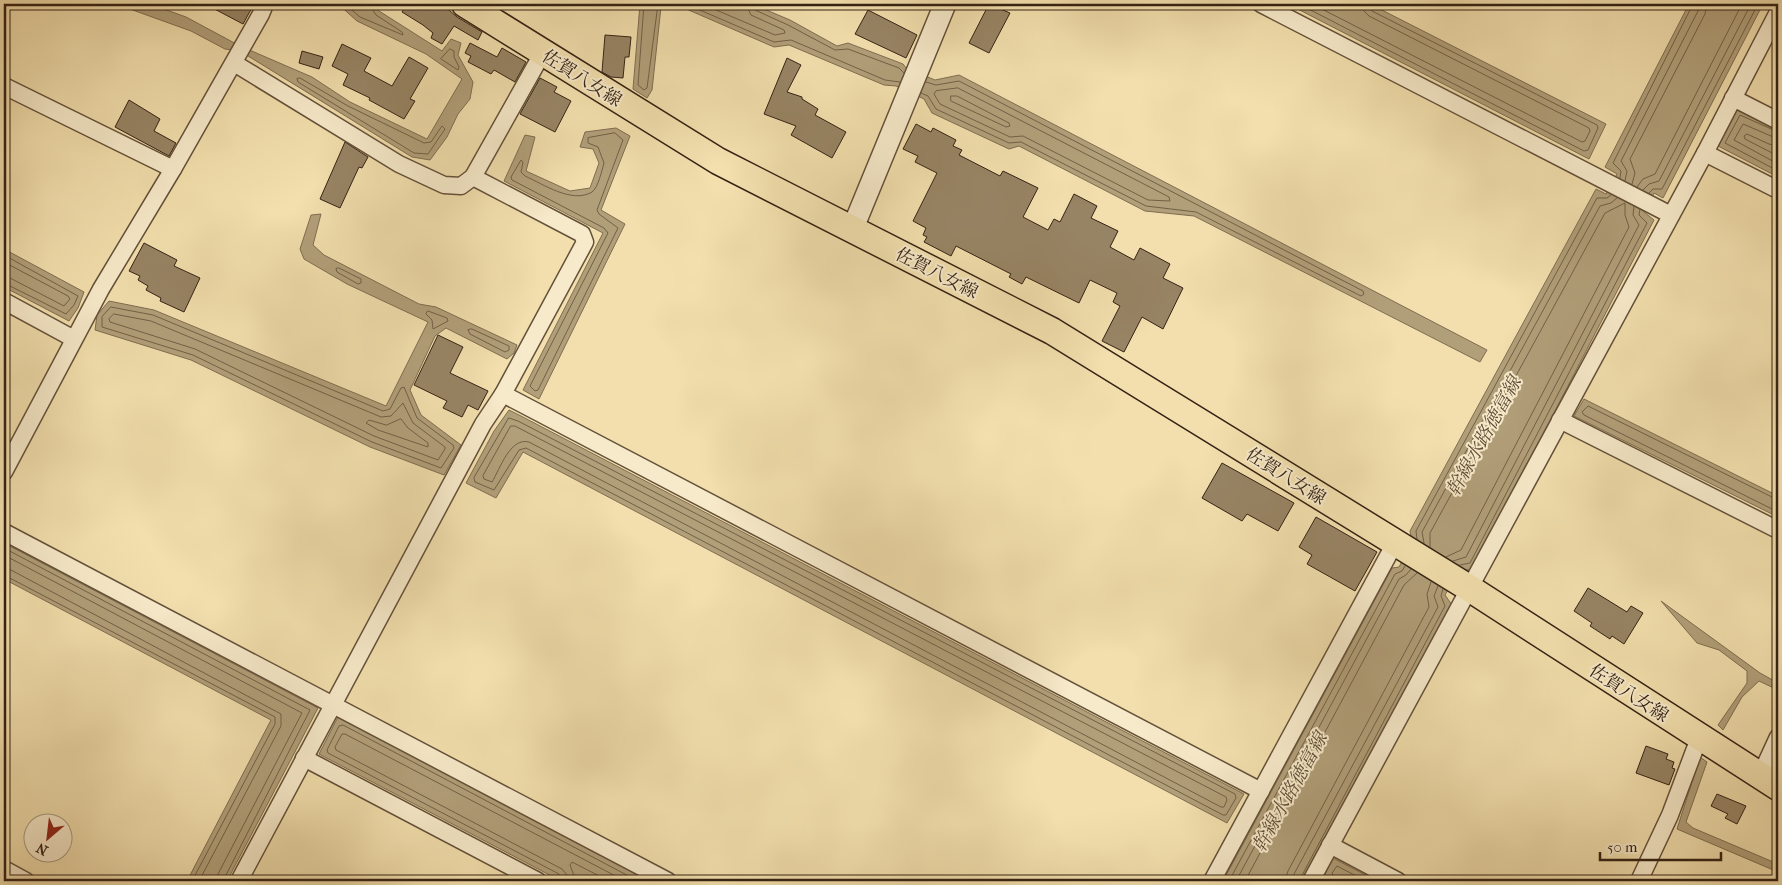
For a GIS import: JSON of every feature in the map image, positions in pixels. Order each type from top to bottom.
[{"type":"main road","name":"佐賀八女線","points":[[465,4],[542,54],[718,161],[1052,331],[1462,584],[1769,782]]},
{"type":"street","points":[[4,472],[100,289],[173,168],[265,4]]},
{"type":"street","points":[[852,230],[945,4]]},
{"type":"street","points":[[1261,4],[1665,212]]},
{"type":"street","points":[[1311,881],[1462,584],[1560,420],[1665,212],[1705,153],[1778,12]]},
{"type":"street","points":[[238,54],[408,168],[444,185],[461,186],[472,177],[542,54]]},
{"type":"street","points":[[4,86],[173,168]]},
{"type":"street","points":[[1733,98],[1778,121]]},
{"type":"street","points":[[1705,153],[1778,190]]},
{"type":"street","points":[[239,881],[483,424],[503,394],[585,242],[582,234],[472,177]]},
{"type":"street","points":[[4,301],[74,339]]},
{"type":"street","points":[[503,394],[1261,791]]},
{"type":"street","points":[[1560,420],[1778,530]]},
{"type":"street","points":[[4,532],[668,881]]},
{"type":"street","points":[[1212,881],[1400,546]]},
{"type":"street","points":[[1769,782],[1778,737]]},
{"type":"street","points":[[1639,881],[1670,815],[1699,738]]},
{"type":"street","points":[[304,758],[538,881]]},
{"type":"street","points":[[1330,845],[1398,881]]},
{"type":"street","points":[[4,869],[26,881]]},
{"type":"water","points":[[116,4],[150,4],[186,17],[240,46],[312,77],[350,102],[427,139],[462,79],[426,54],[357,21],[338,4],[372,4],[379,11],[442,51],[451,39],[461,43],[458,55],[473,82],[470,99],[458,114],[447,137],[430,160],[412,157],[240,51],[225,49],[191,31]]},
{"type":"water","points":[[640,4],[752,4],[790,20],[837,46],[848,43],[903,64],[906,68],[935,80],[959,75],[1487,350],[1480,362],[1194,216],[1145,211],[1019,146],[1009,149],[932,113],[924,99],[896,86],[884,85],[789,45],[774,47],[677,5],[661,7],[652,90],[647,98],[633,89]]},
{"type":"water","points":[[1288,4],[1370,4],[1606,124],[1589,159]]},
{"type":"water","name":"幹線水路徳富線","points":[[1689,4],[1763,4],[1663,198],[1654,193],[1644,212],[1654,220],[1473,569],[1458,571],[1445,595],[1452,605],[1303,881],[1223,881],[1392,568],[1399,567],[1412,543],[1410,531],[1596,189],[1606,194],[1617,174],[1605,167]]},
{"type":"water","points":[[1737,108],[1778,128],[1778,177],[1718,146]]},
{"type":"water","points":[[616,128],[630,136],[601,210],[625,224],[539,399],[523,390],[603,233],[504,181],[525,135],[535,137],[526,171],[570,191],[590,188],[599,163],[593,149],[580,147],[585,132]]},
{"type":"water","points":[[321,214],[313,245],[324,255],[419,304],[436,307],[517,345],[514,353],[507,359],[446,328],[435,336],[410,390],[421,415],[461,445],[444,475],[370,447],[191,360],[95,330],[97,315],[109,301],[154,310],[386,406],[428,322],[347,284],[304,259],[300,249],[311,215]]},
{"type":"water","points":[[4,249],[84,292],[78,308],[69,321],[4,287]]},
{"type":"water","points":[[1584,399],[1778,496],[1778,517],[1574,416]]},
{"type":"water","points":[[509,410],[1244,794],[1227,823],[523,452],[496,498],[466,483],[494,431]]},
{"type":"water","points":[[4,543],[318,708],[227,881],[187,881],[271,720],[4,579]]},
{"type":"water","points":[[1661,601],[1760,673],[1778,683],[1778,690],[1759,681],[1742,697],[1723,730],[1718,725],[1747,683],[1747,671],[1719,650],[1697,643]]},
{"type":"water","points":[[338,717],[649,881],[561,881],[319,754]]},
{"type":"water","points":[[1700,757],[1707,762],[1686,822],[1693,828],[1778,864],[1778,872],[1677,829]]},
{"type":"water","points":[[1333,858],[1377,881],[1334,881],[1324,876]]},
{"type":"building","points":[[205,4],[254,4],[243,24]]},
{"type":"building","points":[[407,4],[442,4],[457,17],[482,32],[478,40],[454,26],[442,44],[431,38],[433,33],[423,25],[402,12]]},
{"type":"building","points":[[989,4],[1010,13],[989,53],[969,43]]},
{"type":"building","points":[[868,10],[917,35],[906,58],[855,34]]},
{"type":"building","points":[[605,35],[631,37],[629,57],[625,57],[623,78],[611,77],[602,72]]},
{"type":"building","points":[[470,43],[497,57],[502,48],[526,62],[515,82],[494,70],[491,74],[468,62],[471,56],[465,53]]},
{"type":"building","points":[[342,44],[371,58],[364,71],[392,86],[409,57],[428,68],[410,99],[415,101],[404,119],[369,100],[370,98],[343,85],[348,74],[332,66]]},
{"type":"building","points":[[302,51],[323,57],[319,69],[299,63]]},
{"type":"building","points":[[787,58],[801,65],[787,92],[802,97],[802,99],[818,109],[815,115],[846,132],[832,158],[791,135],[796,126],[764,114]]},
{"type":"building","points":[[540,78],[557,87],[554,92],[571,101],[555,132],[520,114]]},
{"type":"building","points":[[129,100],[160,119],[154,131],[176,143],[169,156],[115,127]]},
{"type":"building","points":[[916,124],[931,132],[933,128],[956,140],[953,146],[962,150],[959,155],[1000,176],[1003,171],[1038,188],[1023,217],[1048,230],[1054,219],[1060,222],[1074,194],[1097,206],[1091,218],[1118,231],[1110,247],[1134,260],[1140,248],[1170,264],[1163,278],[1183,288],[1163,329],[1142,317],[1124,352],[1102,341],[1120,306],[1113,302],[1117,293],[1090,280],[1079,303],[1026,277],[1022,284],[1009,277],[1011,274],[956,246],[951,256],[924,242],[927,237],[923,235],[926,228],[913,221],[937,173],[915,162],[918,156],[903,149]]},
{"type":"building","points":[[345,142],[368,157],[362,168],[359,167],[340,208],[320,199]]},
{"type":"building","points":[[144,243],[177,260],[174,266],[200,278],[184,312],[160,301],[161,298],[146,290],[148,286],[138,280],[140,276],[129,271]]},
{"type":"building","points":[[438,335],[463,347],[450,373],[488,391],[478,410],[468,405],[462,417],[443,408],[447,401],[414,385]]},
{"type":"building","points":[[1222,463],[1294,503],[1278,531],[1247,514],[1242,521],[1202,498]]},
{"type":"building","points":[[1316,517],[1377,552],[1355,591],[1307,564],[1312,555],[1299,547]]},
{"type":"building","points":[[1588,588],[1627,612],[1631,606],[1643,613],[1624,644],[1612,636],[1610,639],[1590,626],[1592,623],[1574,611]]},
{"type":"building","points":[[1646,746],[1668,754],[1666,759],[1674,762],[1672,768],[1675,769],[1669,785],[1636,773]]},
{"type":"building","points":[[1717,794],[1746,806],[1737,824],[1725,818],[1728,814],[1711,806]]}]
